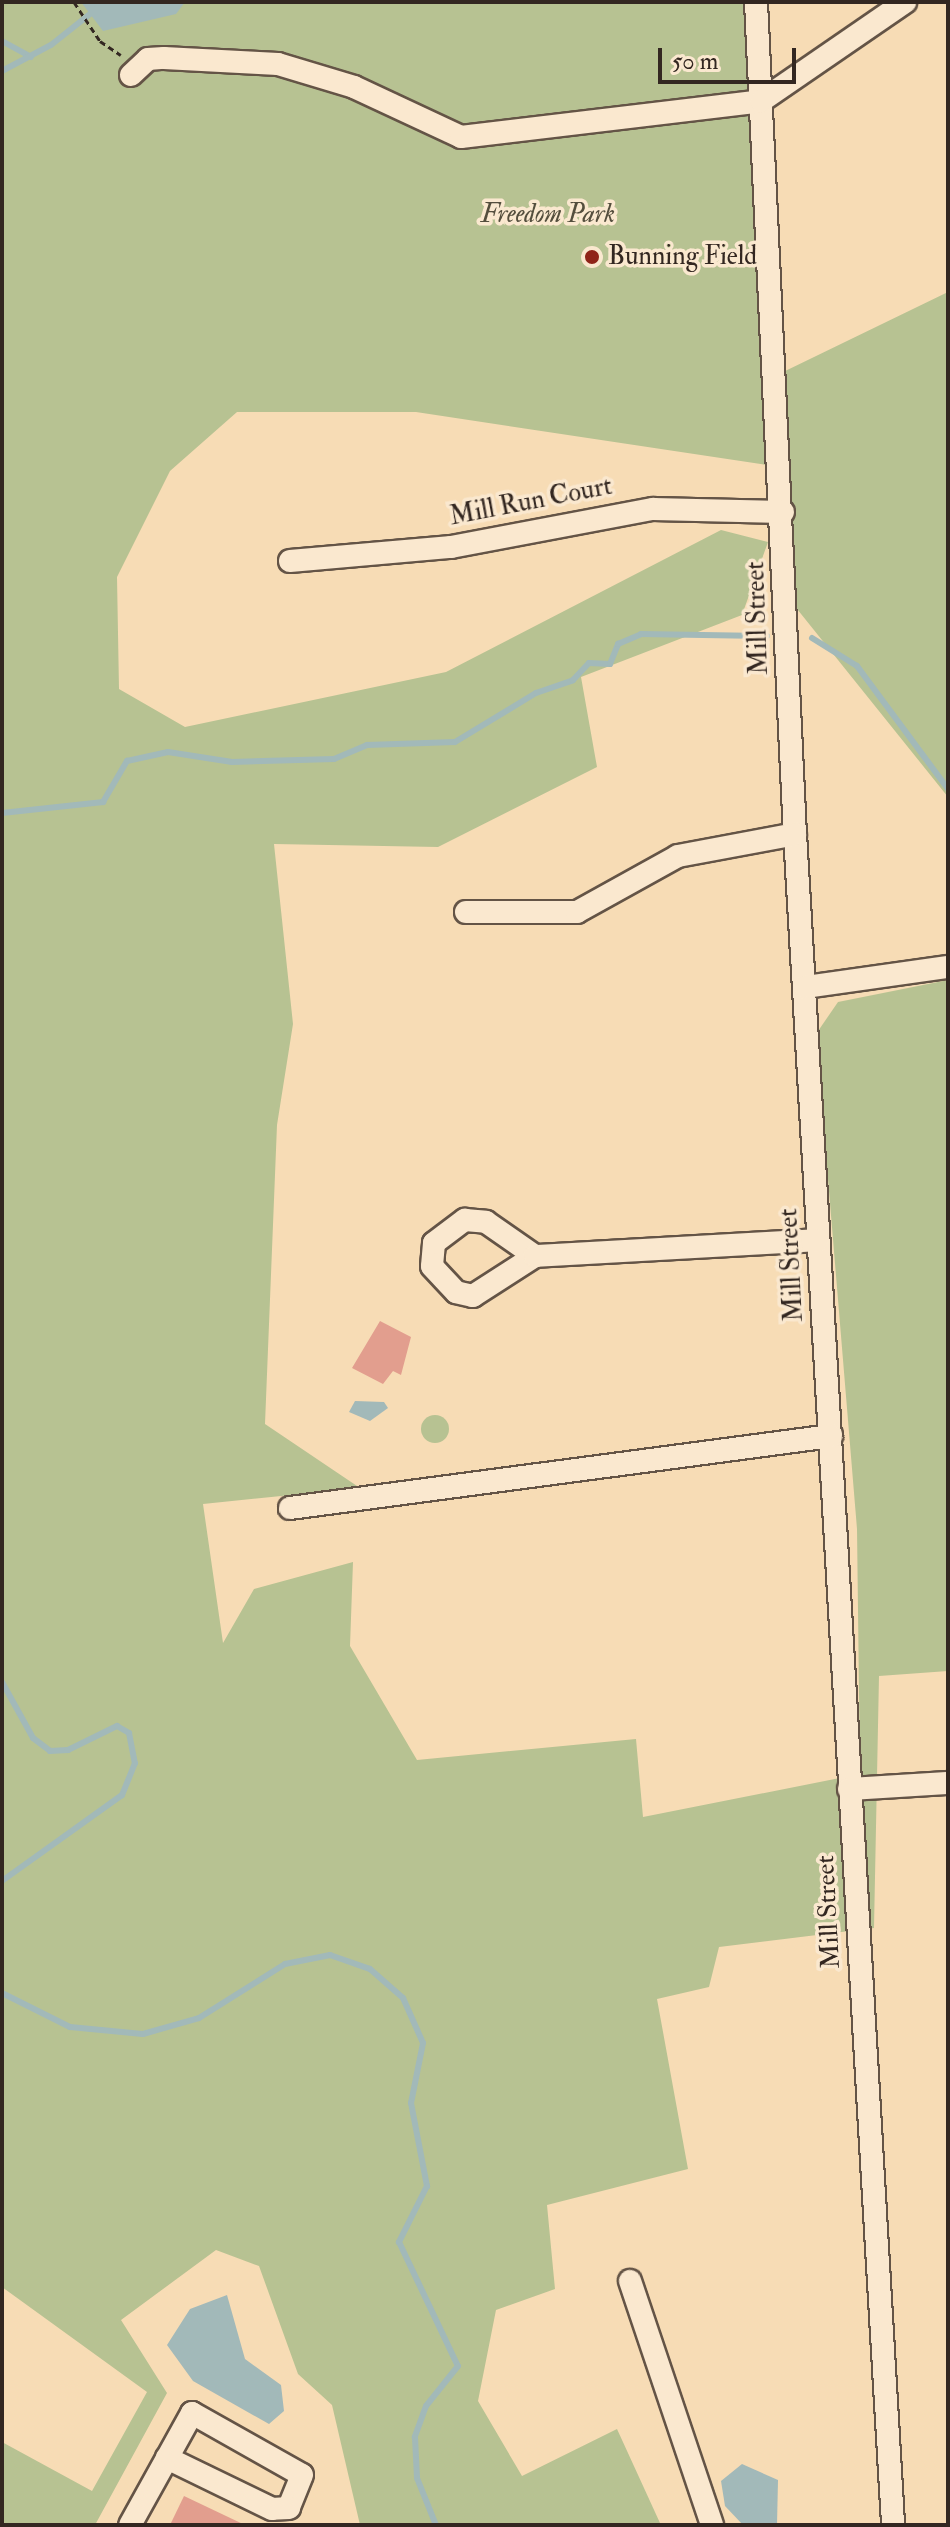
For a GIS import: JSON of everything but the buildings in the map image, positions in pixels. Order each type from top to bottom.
[{"type":"street","name":"Mill Street","points":[[756,2],[783,512],[795,834],[893,2525]]},
{"type":"street","points":[[131,75],[148,59],[278,64],[354,87],[461,137],[761,101],[905,2]]},
{"type":"street","name":"Mill Run Court","points":[[290,561],[451,547],[653,509],[783,512]]},
{"type":"street","points":[[466,912],[577,912],[678,856],[795,834]]},
{"type":"street","points":[[805,987],[948,967]]},
{"type":"street","points":[[535,1256],[818,1240]]},
{"type":"street","points":[[290,1508],[831,1436]]},
{"type":"street","points":[[849,1789],[948,1783]]},
{"type":"street","points":[[630,2281],[712,2525]]},
{"type":"street","points":[[130,2525],[167,2458],[192,2413],[302,2475],[289,2508],[272,2509],[167,2458]]},
{"type":"path","points":[[74,2],[111,52],[148,59]]},
{"type":"green space","name":"Freedom Park","points":[[2,2],[749,2],[779,374],[948,292],[948,797],[781,589],[774,466],[416,412],[237,412],[170,471],[117,577],[119,689],[185,727],[446,672],[721,530],[768,542],[742,615],[581,677],[597,767],[438,847],[274,844],[293,1024],[277,1125],[265,1424],[360,1488],[203,1504],[223,1643],[254,1589],[353,1562],[350,1646],[417,1760],[636,1739],[643,1817],[860,1774],[857,1529],[816,1034],[838,1002],[948,980],[948,1671],[879,1676],[874,1928],[719,1947],[709,1987],[657,1999],[688,2169],[547,2205],[555,2289],[496,2310],[478,2401],[522,2476],[617,2429],[660,2523],[654,2525],[360,2525],[332,2405],[298,2374],[259,2266],[216,2250],[121,2320],[167,2393],[95,2525],[2,2525],[2,2442],[92,2491],[147,2392],[2,2287]]},
{"type":"green space","points":[[435,1415],[445,1419],[449,1429],[445,1439],[435,1443],[425,1439],[421,1429],[425,1419]]},
{"type":"water","points":[[81,2],[185,2],[176,14],[103,31]]},
{"type":"water","points":[[355,1401],[384,1402],[388,1408],[370,1421],[349,1412]]},
{"type":"water","points":[[227,2295],[245,2359],[281,2385],[284,2411],[269,2424],[193,2381],[167,2345],[190,2309]]},
{"type":"water","points":[[742,2464],[778,2480],[777,2525],[743,2525],[725,2506],[721,2481]]},
{"type":"waterway","points":[[2,71],[51,45],[105,2]]},
{"type":"waterway","points":[[2,41],[31,57]]},
{"type":"waterway","points":[[2,813],[103,802],[127,761],[168,752],[232,762],[334,759],[367,745],[455,742],[536,693],[573,680],[589,663],[610,664],[618,644],[641,634],[767,636]]},
{"type":"waterway","points":[[812,638],[857,666],[948,789]]},
{"type":"waterway","points":[[2,1682],[33,1738],[50,1751],[68,1750],[117,1726],[129,1733],[135,1763],[122,1795],[2,1881]]},
{"type":"waterway","points":[[2,1993],[70,2027],[143,2034],[199,2018],[285,1964],[330,1955],[370,1969],[403,1998],[423,2043],[411,2103],[427,2186],[399,2242],[458,2366],[426,2406],[415,2437],[417,2478],[436,2525]]},
{"type":"place","name":"Bunning Field","points":[[592,257]]}]
